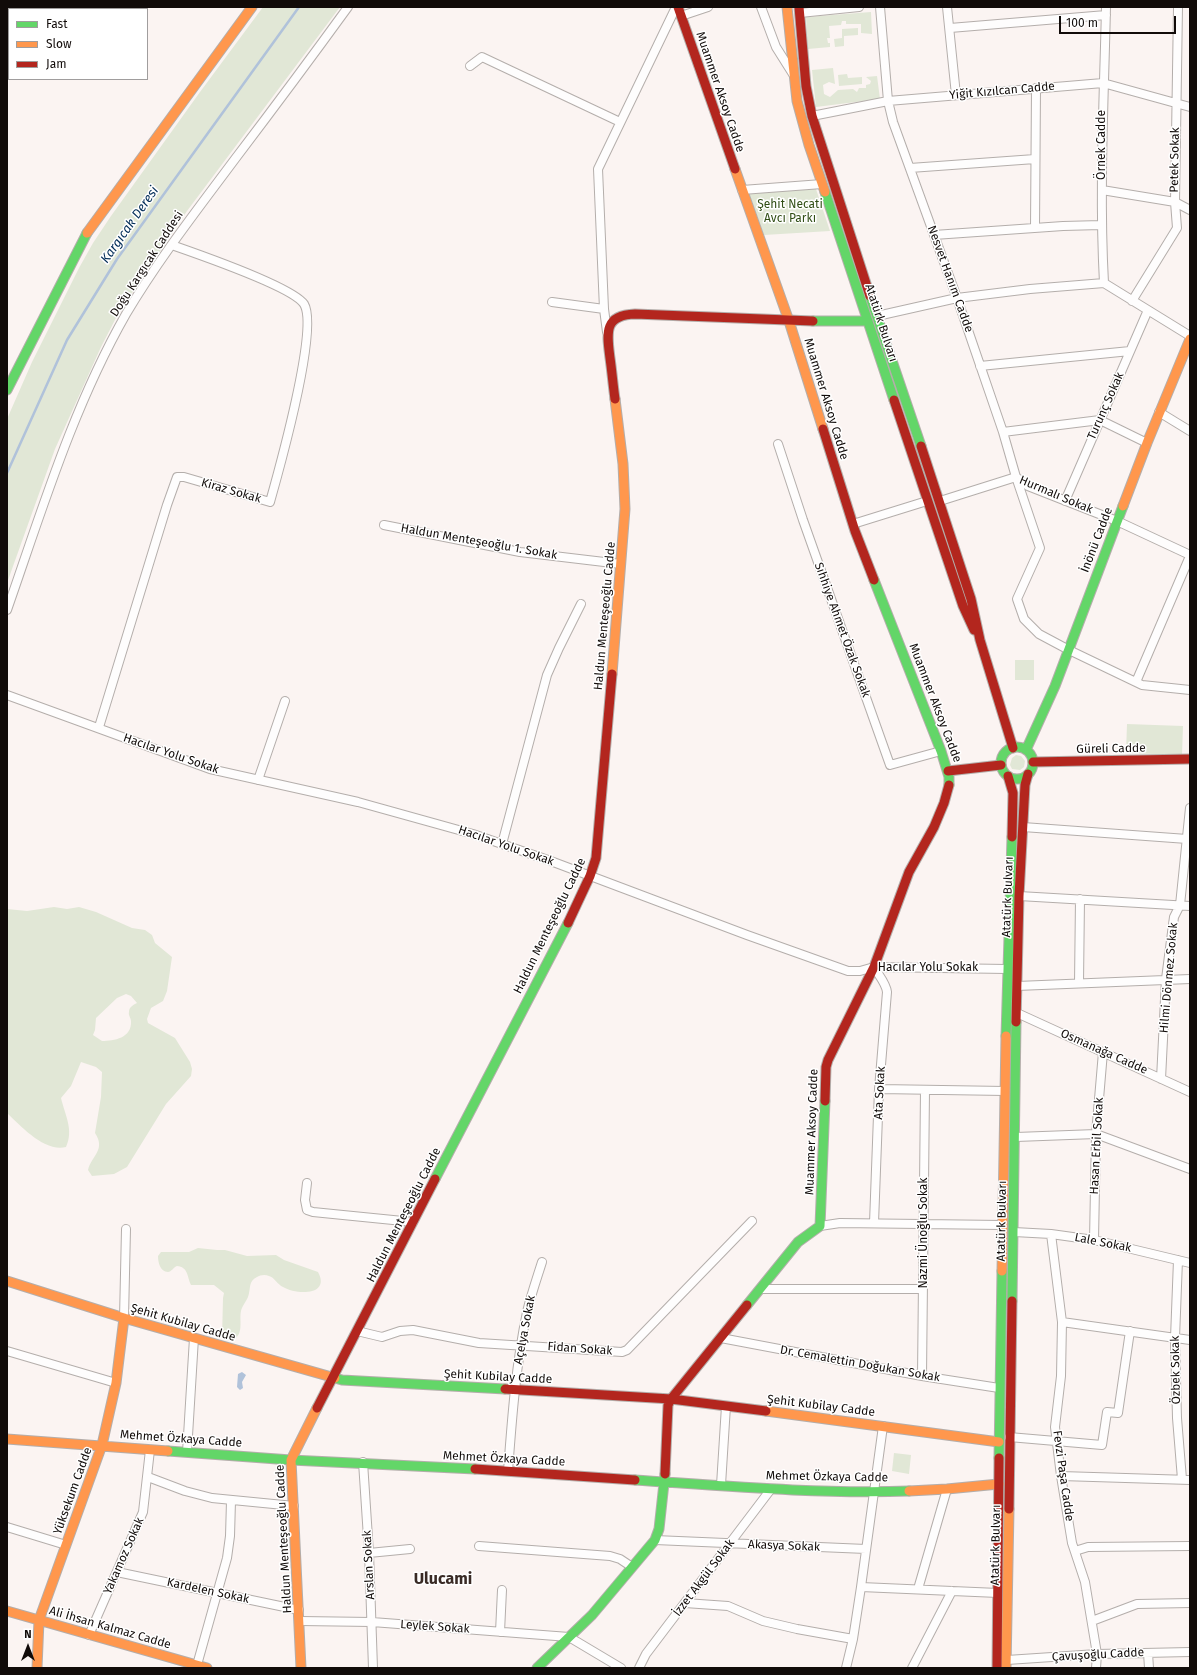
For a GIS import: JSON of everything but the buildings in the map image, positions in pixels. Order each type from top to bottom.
[{"type":"street","points":[[7,390],[85,236],[252,7]]},
{"type":"street","name":"Doğu Kargıcak Caddesi","points":[[7,610],[64,449],[85,396],[126,315],[172,245],[348,7]]},
{"type":"street","points":[[607,334],[604,309],[597,176],[600,163],[677,7]]},
{"type":"street","name":"Muammer Aksoy Cadde","points":[[677,7],[789,321],[853,524],[948,771],[949,784],[944,803],[934,827],[909,872],[874,967],[833,1049],[826,1067],[820,1226]]},
{"type":"street","points":[[681,16],[708,7]]},
{"type":"street","points":[[761,7],[776,47],[794,75]]},
{"type":"street","name":"Atatürk Bulvarı","points":[[787,7],[794,75],[801,117],[927,501],[963,606],[980,640]]},
{"type":"street","points":[[800,10],[859,7]]},
{"type":"street","name":"Nesvet Hanım Cadde","points":[[880,7],[888,101],[893,122],[957,298],[1003,432],[1016,477],[1040,548],[1017,599],[1024,619],[1039,634],[1069,650]]},
{"type":"street","points":[[947,7],[956,95]]},
{"type":"street","name":"Petek Sokak","points":[[1132,300],[1177,228],[1175,202],[1178,7]]},
{"type":"street","name":"Atatürk Bulvarı","points":[[800,10],[806,86],[812,116],[971,598],[980,640],[1013,748]]},
{"type":"street","points":[[950,28],[1106,11]]},
{"type":"street","name":"Örnek Cadde","points":[[1104,283],[1101,225],[1103,83],[1106,11]]},
{"type":"street","points":[[470,66],[482,57],[620,122]]},
{"type":"street","name":"Yiğit Kızılcan Cadde","points":[[812,116],[888,101],[1103,83],[1190,107]]},
{"type":"street","points":[[1035,228],[1036,88]]},
{"type":"street","points":[[910,168],[1035,159]]},
{"type":"street","points":[[742,190],[822,184]]},
{"type":"street","points":[[1102,190],[1175,202],[1190,210]]},
{"type":"street","points":[[934,235],[1101,225]]},
{"type":"street","name":"Kiraz Sokak","points":[[99,728],[167,505],[177,477],[184,477],[270,502],[280,466],[303,365],[308,319],[306,309],[300,300],[282,289],[229,266],[172,245]]},
{"type":"street","points":[[877,316],[957,298],[1030,289],[1104,283],[1148,310],[1189,343]]},
{"type":"street","points":[[552,302],[604,309]]},
{"type":"street","name":"Turunç Sokak","points":[[1065,501],[1148,310]]},
{"type":"street","points":[[607,334],[610,325],[616,318],[625,314],[789,321],[868,321]]},
{"type":"street","name":"Haldun Menteşeoğlu Cadde","points":[[301,1668],[300,1621],[291,1460],[563,933],[590,876],[598,849],[604,750],[615,645],[625,509],[623,464],[607,334]]},
{"type":"street","name":"İnönü Cadde","points":[[1026,750],[1055,686],[1159,412],[1189,343]]},
{"type":"street","points":[[980,366],[1130,351]]},
{"type":"street","points":[[1159,412],[1190,431]]},
{"type":"street","points":[[1003,432],[1100,420],[1147,443]]},
{"type":"street","name":"Sıhhiye Ahmet Özak Sokak","points":[[778,444],[803,520],[890,765],[941,751]]},
{"type":"street","name":"Hurmalı Sokak","points":[[940,501],[1016,477],[1028,486],[1117,521],[1190,556]]},
{"type":"street","points":[[853,524],[927,501]]},
{"type":"street","name":"Haldun Menteşeoğlu 1. Sokak","points":[[384,525],[520,552],[622,564]]},
{"type":"street","points":[[1136,682],[1190,556]]},
{"type":"street","points":[[502,844],[547,675],[581,604]]},
{"type":"street","points":[[1069,650],[1142,685],[1190,690]]},
{"type":"street","name":"Hacılar Yolu Sokak","points":[[7,695],[190,763],[358,802],[448,826],[502,844],[848,971],[860,971],[874,967],[1007,969]]},
{"type":"street","points":[[258,780],[285,701]]},
{"type":"street","points":[[1018,747],[1026,750],[1033,762],[1028,774],[1018,778],[1008,776],[1001,765],[1005,752],[1018,747]]},
{"type":"street","name":"Güreli Cadde","points":[[1033,762],[1190,759]]},
{"type":"street","points":[[948,771],[1001,765]]},
{"type":"street","name":"Atatürk Bulvarı","points":[[1007,1664],[1009,1437],[1016,1137],[1019,896],[1025,785],[1028,774]]},
{"type":"street","name":"Atatürk Bulvarı","points":[[997,1668],[1002,1225],[1012,793],[1008,776]]},
{"type":"street","name":"Hilmi Dönmez Sokak","points":[[1161,1079],[1166,979],[1174,917],[1180,905],[1190,808]]},
{"type":"street","points":[[1023,827],[1187,838]]},
{"type":"street","points":[[1019,896],[1190,906]]},
{"type":"street","points":[[1079,983],[1080,899]]},
{"type":"street","name":"Ata Sokak","points":[[874,967],[881,980],[886,985],[887,992],[879,1089],[874,1223]]},
{"type":"street","points":[[1017,986],[1190,979]]},
{"type":"street","name":"Osmanağa Cadde","points":[[1017,1013],[1190,1092]]},
{"type":"street","name":"Hasan Erbil Sokak","points":[[1094,1240],[1096,1134],[1103,1052]]},
{"type":"street","points":[[879,1089],[1005,1091]]},
{"type":"street","name":"Nazmi Ünoğlu Sokak","points":[[922,1376],[925,1090]]},
{"type":"street","points":[[1016,1137],[1096,1134],[1190,1169]]},
{"type":"street","points":[[307,1183],[307,1210],[313,1212],[413,1222]]},
{"type":"street","name":"Fidan Sokak","points":[[357,1331],[382,1337],[400,1331],[413,1330],[466,1341],[622,1352],[628,1350],[752,1221]]},
{"type":"street","points":[[537,1668],[592,1615],[655,1540],[659,1529],[665,1481],[668,1405],[671,1399],[798,1242],[820,1226],[829,1224],[874,1223],[1002,1225]]},
{"type":"street","points":[[124,1318],[126,1229]]},
{"type":"street","name":"Lale Sokak","points":[[1014,1232],[1051,1234],[1094,1240],[1190,1263]]},
{"type":"street","name":"Fevzi Paşa Cadde","points":[[1051,1234],[1062,1322],[1060,1376],[1055,1427],[1060,1476],[1075,1550],[1085,1582],[1097,1654],[1096,1668]]},
{"type":"street","name":"Özbek Sokak","points":[[1178,1260],[1175,1338],[1177,1418],[1186,1480]]},
{"type":"street","name":"Açelya Sokak","points":[[508,1471],[520,1345],[527,1310],[542,1262]]},
{"type":"street","name":"Şehit Kubilay Cadde","points":[[7,1280],[124,1318],[332,1378],[352,1381],[671,1399],[999,1442]]},
{"type":"street","points":[[761,1289],[923,1289]]},
{"type":"street","name":"Yüksekum Cadde","points":[[37,1668],[39,1620],[102,1445],[116,1383],[124,1318]]},
{"type":"street","points":[[1062,1322],[1190,1340]]},
{"type":"street","points":[[1009,1437],[1102,1445],[1107,1412],[1118,1413],[1130,1331]]},
{"type":"street","points":[[186,1452],[194,1338]]},
{"type":"street","name":"Dr. Cemalettin Doğukan Sokak","points":[[721,1338],[922,1376],[1000,1388]]},
{"type":"street","points":[[7,1351],[116,1383]]},
{"type":"street","points":[[721,1485],[726,1406]]},
{"type":"street","points":[[846,1668],[853,1640],[883,1426]]},
{"type":"street","name":"Mehmet Özkaya Cadde","points":[[7,1439],[291,1460],[363,1462],[771,1489],[874,1492],[947,1489],[999,1484]]},
{"type":"street","name":"Yakamoz Sokak","points":[[89,1635],[143,1512],[150,1450]]},
{"type":"street","name":"Arslan Sokak","points":[[363,1462],[369,1553],[373,1668]]},
{"type":"street","points":[[1060,1476],[1186,1480]]},
{"type":"street","points":[[148,1477],[185,1491],[212,1498],[294,1506]]},
{"type":"street","name":"İzzet Akgül Sokak","points":[[639,1668],[646,1654],[771,1489]]},
{"type":"street","points":[[918,1589],[947,1489]]},
{"type":"street","points":[[197,1665],[218,1593],[229,1545],[231,1501]]},
{"type":"street","points":[[7,1527],[66,1546]]},
{"type":"street","name":"Akasya Sokak","points":[[655,1540],[866,1550]]},
{"type":"street","points":[[479,1546],[610,1556],[620,1559],[632,1567]]},
{"type":"street","points":[[1075,1550],[1088,1547],[1190,1546]]},
{"type":"street","points":[[369,1553],[410,1550]]},
{"type":"street","name":"Kardelen Sokak","points":[[117,1572],[299,1610]]},
{"type":"street","points":[[861,1587],[998,1593]]},
{"type":"street","points":[[500,1632],[502,1590]]},
{"type":"street","points":[[912,1668],[952,1591]]},
{"type":"street","points":[[685,1603],[728,1606],[762,1621],[853,1640]]},
{"type":"street","points":[[1092,1621],[1137,1604],[1190,1603]]},
{"type":"street","name":"Ali İhsan Kalmaz Cadde","points":[[7,1611],[207,1668]]},
{"type":"street","name":"Leylek Sokak","points":[[300,1621],[372,1622],[569,1637]]},
{"type":"street","points":[[569,1637],[621,1668]]},
{"type":"street","name":"Çavuşoğlu Cadde","points":[[1007,1664],[1097,1654],[1190,1652]]},
{"type":"street","points":[[1148,1653],[1149,1668]]},
{"type":"green space","points":[[263,7],[340,7],[187,211],[118,314],[101,347],[55,449],[7,583],[7,419],[32,362],[93,243],[200,92]]},
{"type":"green space","points":[[871,12],[872,34],[861,33],[861,24],[846,24],[846,21],[842,21],[841,25],[829,26],[830,38],[827,38],[828,43],[830,43],[830,47],[808,49],[806,17]]},
{"type":"green space","points":[[858,28],[858,35],[844,36],[844,46],[835,47],[834,39],[842,38],[842,29]]},
{"type":"green space","points":[[833,68],[835,84],[829,82],[823,85],[824,94],[830,97],[838,90],[853,89],[857,92],[859,88],[866,88],[866,85],[870,84],[871,81],[866,77],[877,76],[880,99],[816,107],[812,70]]},
{"type":"green space","points":[[847,74],[848,78],[862,77],[862,84],[839,86],[838,75]]},
{"type":"green space","name":"Şehit Necati Avcı Parkı","points":[[816,189],[830,231],[764,235],[749,193]]},
{"type":"green space","points":[[1015,660],[1034,660],[1034,680],[1015,680]]},
{"type":"green space","points":[[1127,724],[1183,726],[1182,755],[1126,753]]},
{"type":"green space","points":[[1016,755],[1021,756],[1025,761],[1024,767],[1020,770],[1012,769],[1010,765],[1012,758]]},
{"type":"green space","points":[[54,907],[67,909],[79,907],[96,912],[132,928],[145,930],[152,935],[155,943],[172,957],[167,991],[163,1001],[151,1008],[147,1019],[148,1023],[175,1038],[190,1062],[192,1069],[191,1076],[166,1104],[127,1167],[114,1174],[92,1176],[88,1170],[99,1148],[98,1139],[95,1133],[101,1097],[102,1072],[96,1067],[81,1062],[71,1086],[61,1098],[69,1129],[66,1147],[58,1148],[42,1142],[26,1131],[7,1113],[7,909],[27,911]],"holes":[[[126,994],[131,996],[137,1003],[130,1009],[129,1013],[131,1027],[129,1031],[125,1035],[112,1040],[102,1041],[93,1035],[96,1018],[117,998]]]},
{"type":"green space","points":[[198,1248],[225,1250],[247,1256],[276,1255],[284,1260],[318,1272],[321,1280],[320,1286],[310,1292],[289,1290],[281,1286],[267,1275],[258,1276],[251,1283],[248,1297],[242,1309],[239,1334],[234,1339],[225,1339],[222,1338],[224,1293],[214,1285],[191,1285],[187,1272],[181,1267],[177,1266],[169,1272],[165,1272],[161,1269],[159,1264],[158,1256],[161,1252],[189,1252]]},
{"type":"green space","points":[[894,1453],[911,1455],[909,1474],[892,1471]]},
{"type":"water","points":[[242,1372],[246,1375],[242,1382],[243,1388],[240,1390],[237,1387],[238,1374]]},
{"type":"waterway","name":"Kargıcak Deresi","points":[[7,473],[67,340],[117,259],[299,7]]},
{"type":"traffic: fast","points":[[825,192],[894,400]]},
{"type":"traffic: fast","points":[[7,390],[87,233]]},
{"type":"traffic: fast","points":[[870,296],[921,446]]},
{"type":"traffic: fast","points":[[813,321],[868,321]]},
{"type":"traffic: fast","points":[[1026,750],[1055,686],[1123,506]]},
{"type":"traffic: fast","points":[[874,580],[941,751],[949,777],[949,785]]},
{"type":"traffic: fast","points":[[1017,747],[1028,752],[1033,763],[1028,774],[1017,779],[1006,774],[1001,763],[1006,752],[1017,747]]},
{"type":"traffic: fast","points":[[1006,1036],[1012,837]]},
{"type":"traffic: fast","points":[[435,1179],[568,923]]},
{"type":"traffic: fast","points":[[1012,1301],[1016,1022]]},
{"type":"traffic: fast","points":[[747,1305],[798,1242],[820,1226],[825,1101]]},
{"type":"traffic: fast","points":[[999,1458],[1002,1271]]},
{"type":"traffic: fast","points":[[335,1378],[342,1380],[505,1389]]},
{"type":"traffic: fast","points":[[168,1451],[291,1460],[475,1469]]},
{"type":"traffic: fast","points":[[537,1668],[592,1615],[655,1540],[659,1529],[665,1474]]},
{"type":"traffic: fast","points":[[635,1480],[806,1490],[875,1492],[909,1491]]},
{"type":"traffic: slow","points":[[87,233],[252,7]]},
{"type":"traffic: slow","points":[[787,7],[797,101],[809,145],[825,192]]},
{"type":"traffic: slow","points":[[735,169],[789,321],[823,429]]},
{"type":"traffic: slow","points":[[1123,506],[1190,339]]},
{"type":"traffic: slow","points":[[612,674],[625,509],[623,464],[615,399]]},
{"type":"traffic: slow","points":[[1002,1271],[1006,1036]]},
{"type":"traffic: slow","points":[[7,1281],[124,1318],[335,1378]]},
{"type":"traffic: slow","points":[[37,1668],[39,1620],[102,1445],[116,1383],[124,1318]]},
{"type":"traffic: slow","points":[[301,1668],[291,1460],[317,1408]]},
{"type":"traffic: slow","points":[[766,1411],[999,1442]]},
{"type":"traffic: slow","points":[[7,1439],[168,1451]]},
{"type":"traffic: slow","points":[[909,1491],[999,1484]]},
{"type":"traffic: slow","points":[[1006,1668],[1009,1509]]},
{"type":"traffic: slow","points":[[7,1611],[207,1668]]},
{"type":"traffic: jam","points":[[678,7],[735,169]]},
{"type":"traffic: jam","points":[[799,7],[806,86],[812,116],[870,296]]},
{"type":"traffic: jam","points":[[615,399],[608,334],[609,327],[617,318],[635,314],[813,321]]},
{"type":"traffic: jam","points":[[894,400],[963,606],[974,630]]},
{"type":"traffic: jam","points":[[823,429],[855,531],[874,580]]},
{"type":"traffic: jam","points":[[921,446],[971,599],[980,640],[1013,748]]},
{"type":"traffic: jam","points":[[568,923],[590,876],[596,858],[612,674]]},
{"type":"traffic: jam","points":[[1033,762],[1190,759]]},
{"type":"traffic: jam","points":[[948,771],[1001,765]]},
{"type":"traffic: jam","points":[[1016,1022],[1019,896],[1025,785],[1028,774]]},
{"type":"traffic: jam","points":[[1008,776],[1013,793],[1012,837]]},
{"type":"traffic: jam","points":[[825,1101],[826,1067],[828,1060],[874,967],[909,872],[934,827],[944,803],[949,785]]},
{"type":"traffic: jam","points":[[317,1408],[435,1179]]},
{"type":"traffic: jam","points":[[1009,1509],[1012,1301]]},
{"type":"traffic: jam","points":[[665,1474],[668,1405],[671,1399],[747,1305]]},
{"type":"traffic: jam","points":[[505,1389],[671,1399],[766,1411]]},
{"type":"traffic: jam","points":[[997,1668],[999,1458]]},
{"type":"traffic: jam","points":[[475,1469],[635,1480]]},
{"type":"district","name":"Ulucami","points":[[443,1580]]}]
